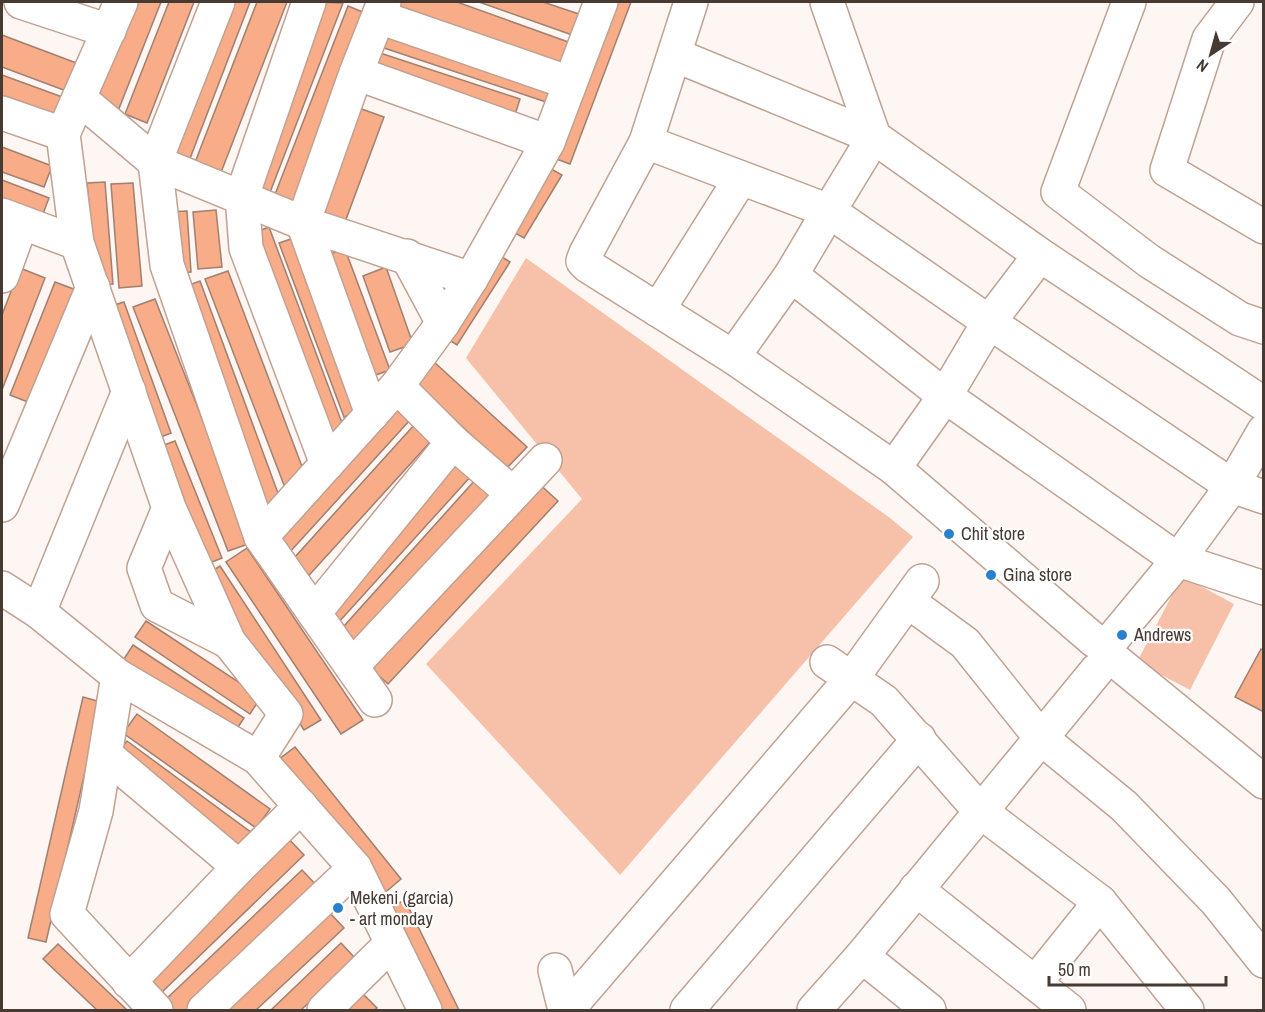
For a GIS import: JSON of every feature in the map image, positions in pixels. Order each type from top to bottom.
[{"type":"street","points":[[21,2],[115,16],[63,134],[77,243],[169,508],[229,642],[286,714],[258,758]]},
{"type":"street","points":[[218,2],[155,162],[167,265],[261,537],[375,700]]},
{"type":"street","points":[[309,2],[242,196],[246,248],[327,464]]},
{"type":"street","points":[[691,2],[646,142],[586,253],[584,261],[588,267],[733,357],[894,468],[1105,654],[1263,782]]},
{"type":"street","points":[[825,2],[874,137]]},
{"type":"street","points":[[1129,2],[1058,192],[1149,261],[1240,319],[1263,327]]},
{"type":"street","points":[[1237,2],[1209,39],[1167,170],[1263,227]]},
{"type":"street","points":[[261,537],[397,386],[443,323],[471,279],[548,142],[570,83],[594,4]]},
{"type":"street","points":[[372,414],[303,223],[356,73],[381,10],[570,83]]},
{"type":"street","points":[[675,55],[874,137],[1040,255],[1263,404]]},
{"type":"street","points":[[356,73],[548,142]]},
{"type":"street","points":[[79,98],[155,162],[303,223],[471,279]]},
{"type":"street","points":[[2,113],[63,134]]},
{"type":"street","points":[[733,357],[791,275],[874,137]]},
{"type":"street","points":[[646,142],[829,211],[1232,486],[1263,497]]},
{"type":"street","points":[[658,310],[741,178]]},
{"type":"street","points":[[2,276],[11,220],[77,243]]},
{"type":"street","points":[[894,468],[945,396],[989,322],[1040,255]]},
{"type":"street","points":[[407,256],[443,323]]},
{"type":"street","points":[[791,275],[945,396],[1178,561],[1263,588]]},
{"type":"street","points":[[2,505],[93,287]]},
{"type":"street","points":[[397,386],[453,442],[513,494]]},
{"type":"street","points":[[39,612],[129,391]]},
{"type":"street","points":[[814,1011],[1041,738],[1178,561],[1232,486],[1263,431]]},
{"type":"street","points":[[314,614],[453,442]]},
{"type":"street","points":[[352,666],[545,460]]},
{"type":"street","points":[[169,508],[144,568],[157,606],[229,642]]},
{"type":"street","points":[[2,588],[39,612],[118,676],[258,758],[354,868],[425,1011]]},
{"type":"street","points":[[566,1011],[839,670],[915,592],[965,643],[1041,738],[1124,806],[1216,901],[1263,961]]},
{"type":"street","points":[[839,670],[884,701],[980,811],[1100,902],[1187,1011]]},
{"type":"street","points":[[118,676],[96,811],[67,914],[156,1011]]},
{"type":"street","points":[[687,1011],[919,739]]},
{"type":"street","points":[[106,755],[239,867]]},
{"type":"street","points":[[129,982],[239,867],[301,807]]},
{"type":"street","points":[[204,1011],[354,868]]},
{"type":"street","points":[[916,889],[1069,1011]]},
{"type":"street","points":[[1035,983],[1100,902]]},
{"type":"street","points":[[324,1011],[391,944]]},
{"type":"street","points":[[862,956],[929,1011]]},
{"type":"street","points":[[555,970],[566,1011]]},
{"type":"shaded area","points":[[526,258],[890,518],[913,537],[620,875],[426,664],[582,499],[466,358]]},
{"type":"shaded area","points":[[1182,576],[1234,604],[1190,690],[1137,662]]},
{"type":"building","points":[[135,2],[161,2],[118,111],[96,103]]},
{"type":"building","points":[[169,2],[194,2],[147,123],[125,114]]},
{"type":"building","points":[[225,2],[250,2],[189,161],[167,153]]},
{"type":"building","points":[[257,2],[287,2],[220,175],[194,165]]},
{"type":"building","points":[[317,2],[343,3],[269,195],[246,186]]},
{"type":"building","points":[[400,2],[457,2],[571,43],[563,65],[399,6]]},
{"type":"building","points":[[479,2],[543,2],[582,15],[575,36]]},
{"type":"building","points":[[610,2],[631,2],[570,164],[551,157]]},
{"type":"building","points":[[348,6],[370,15],[296,206],[274,197]]},
{"type":"building","points":[[384,28],[555,85],[549,103],[378,46]]},
{"type":"building","points":[[2,35],[79,64],[69,92],[2,67]]},
{"type":"building","points":[[377,52],[520,99],[514,118],[370,72]]},
{"type":"building","points":[[2,75],[65,98],[56,124],[2,104]]},
{"type":"building","points":[[356,107],[384,117],[345,222],[317,211]]},
{"type":"building","points":[[2,147],[52,166],[44,187],[2,172]]},
{"type":"building","points":[[544,165],[562,175],[524,238],[506,228]]},
{"type":"building","points":[[2,180],[49,198],[41,219],[2,204]]},
{"type":"building","points":[[105,182],[113,284],[96,285],[87,183]]},
{"type":"building","points":[[133,183],[142,286],[119,288],[111,184]]},
{"type":"building","points":[[216,210],[222,267],[198,269],[193,212]]},
{"type":"building","points":[[187,211],[191,272],[173,273],[168,212]]},
{"type":"building","points":[[269,227],[345,431],[327,438],[251,234]]},
{"type":"building","points":[[297,237],[361,410],[344,417],[279,243]]},
{"type":"building","points":[[345,249],[390,370],[373,376],[327,255]]},
{"type":"building","points":[[494,252],[510,262],[457,345],[441,335]]},
{"type":"building","points":[[386,267],[413,344],[390,352],[363,276]]},
{"type":"building","points":[[20,268],[45,278],[2,390],[2,315]]},
{"type":"building","points":[[228,271],[306,477],[284,485],[205,279]]},
{"type":"building","points":[[200,281],[282,504],[261,512],[179,289]]},
{"type":"building","points":[[55,282],[79,291],[33,404],[10,395]]},
{"type":"building","points":[[155,299],[251,543],[228,551],[133,307]]},
{"type":"building","points":[[124,302],[171,433],[153,440],[105,308]]},
{"type":"building","points":[[433,361],[527,447],[507,468],[414,382]]},
{"type":"building","points":[[394,405],[410,420],[289,553],[273,538]]},
{"type":"building","points":[[415,424],[432,440],[302,583],[285,568]]},
{"type":"building","points":[[175,441],[222,558],[202,566],[156,448]]},
{"type":"building","points":[[457,462],[472,475],[338,623],[323,609]]},
{"type":"building","points":[[476,479],[494,496],[354,651],[336,635]]},
{"type":"building","points":[[536,481],[558,501],[388,684],[366,664]]},
{"type":"building","points":[[247,548],[363,720],[341,734],[226,562]]},
{"type":"building","points":[[220,566],[321,720],[304,730],[204,576]]},
{"type":"building","points":[[146,621],[261,697],[250,714],[135,637]]},
{"type":"building","points":[[133,645],[244,718],[231,738],[120,665]]},
{"type":"building","points":[[1261,649],[1264,651],[1264,712],[1235,697]]},
{"type":"building","points":[[83,697],[101,702],[46,942],[28,938]]},
{"type":"building","points":[[137,714],[270,809],[256,828],[123,733]]},
{"type":"building","points":[[127,741],[252,833],[240,850],[115,757]]},
{"type":"building","points":[[295,747],[401,879],[381,896],[274,763]]},
{"type":"building","points":[[286,836],[304,855],[159,995],[141,976]]},
{"type":"building","points":[[302,870],[319,888],[190,1010],[171,1010],[163,1002]]},
{"type":"building","points":[[405,900],[459,1010],[436,1010],[385,910]]},
{"type":"building","points":[[329,912],[344,928],[256,1010],[224,1010]]},
{"type":"building","points":[[341,943],[355,958],[301,1010],[271,1010]]},
{"type":"building","points":[[58,944],[127,1010],[97,1010],[43,959]]},
{"type":"building","points":[[361,992],[377,1008],[374,1010],[341,1010]]},
{"type":"place","name":"Chit store","points":[[949,534]]},
{"type":"place","name":"Gina store","points":[[991,575]]},
{"type":"place","name":"Andrews","points":[[1122,635]]},
{"type":"place","name":"Mekeni (garcia) - art monday","points":[[338,908]]}]
